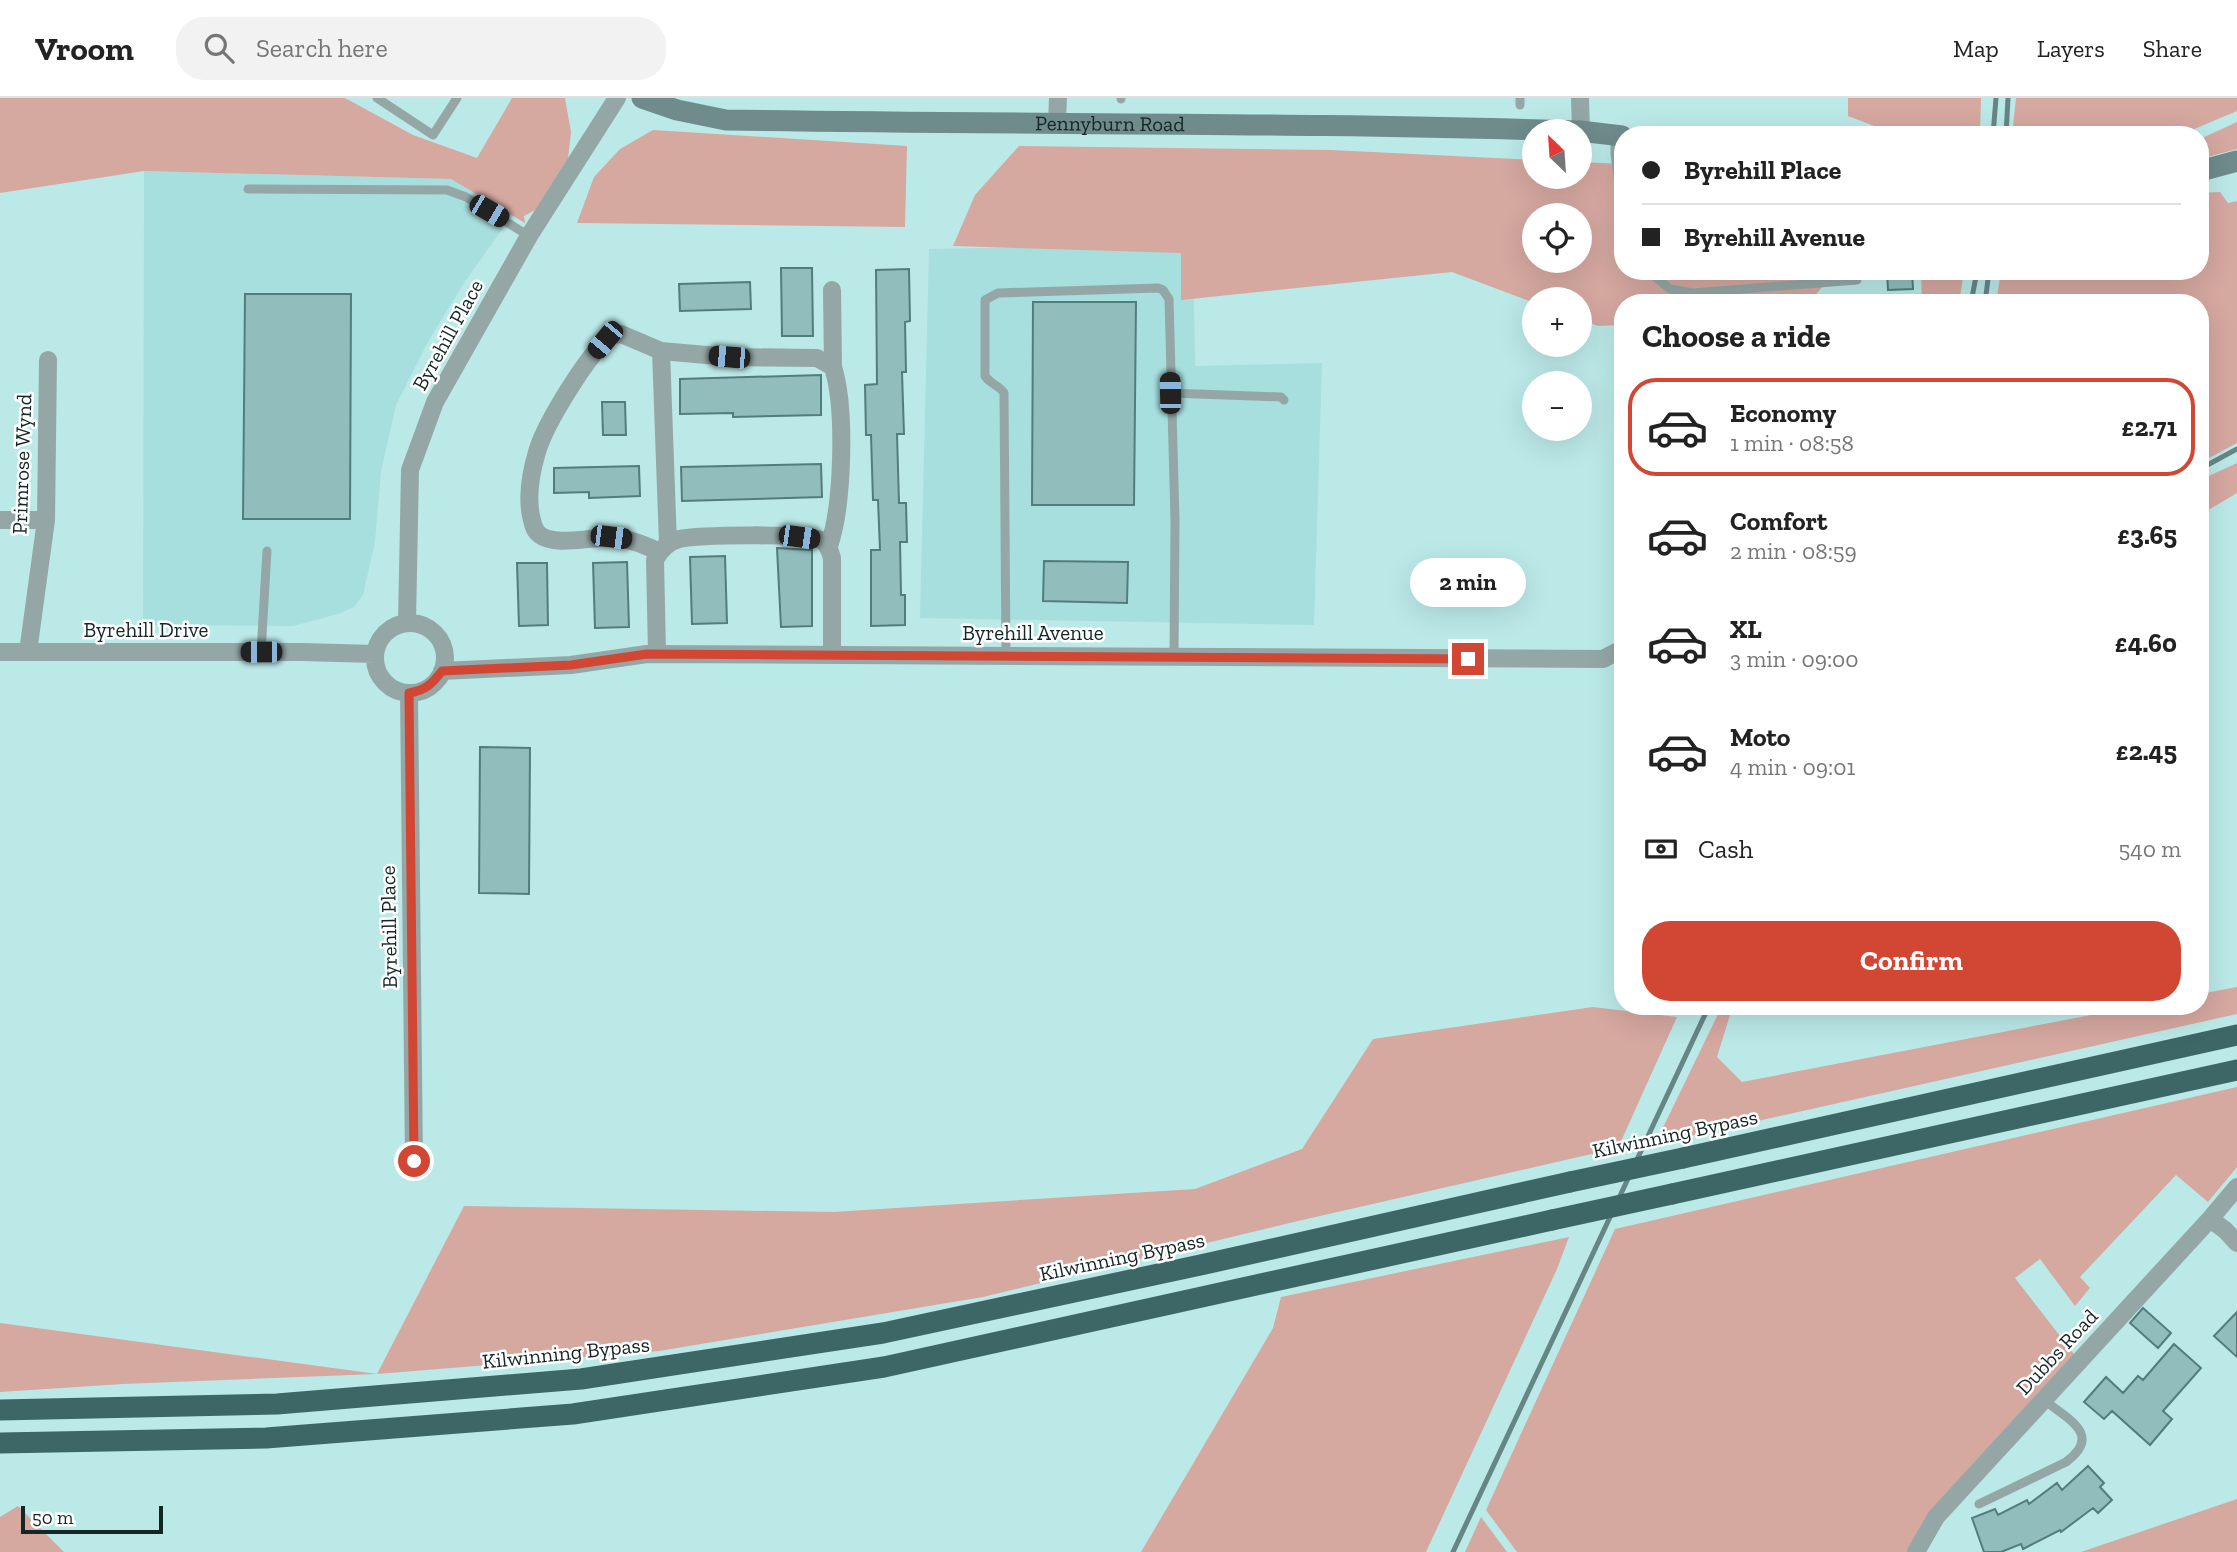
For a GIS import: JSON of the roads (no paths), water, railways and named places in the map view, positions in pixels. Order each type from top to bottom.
[{"type":"highway","name":"Kilwinning Bypass","points":[[0,1410],[277,1404],[581,1379],[883,1333],[2237,1034]]},
{"type":"highway","points":[[0,1443],[266,1438],[586,1412],[884,1367],[2237,1070]]},
{"type":"street","name":"Byrehill Place","points":[[408,623],[410,470],[435,402],[529,236],[617,98]]},
{"type":"street","name":"Pennyburn Road","points":[[642,98],[677,110],[726,120],[1522,129]]},
{"type":"street","points":[[1057,124],[1058,98]]},
{"type":"street","points":[[1580,98],[1580,119]]},
{"type":"street","name":"Pennyburn Road","points":[[1592,132],[1614,134]]},
{"type":"street","points":[[2209,169],[2237,161]]},
{"type":"street","points":[[828,546],[835,529],[839,459],[837,380],[833,367],[832,290]]},
{"type":"street","points":[[664,548],[611,537],[554,541],[541,536],[534,529],[530,509],[530,484],[538,450],[561,404],[591,357],[612,335],[621,334],[662,351],[742,357],[817,358],[833,367]]},
{"type":"street","points":[[662,351],[664,548]]},
{"type":"street","name":"Primrose Wynd","points":[[27,652],[46,520],[48,359]]},
{"type":"street","points":[[0,520],[46,520]]},
{"type":"street","points":[[657,654],[655,560],[664,548],[678,540],[713,536],[787,536],[820,540],[828,546],[832,558],[832,655]]},
{"type":"street","points":[[420,624],[439,637],[445,660],[442,671],[432,685],[409,693],[396,690],[385,683],[376,667],[375,654],[387,631],[398,625],[420,624]]},
{"type":"street","name":"Byrehill Drive","points":[[0,652],[375,654]]},
{"type":"street","name":"Byrehill Avenue","points":[[442,671],[571,665],[657,654],[1603,659],[1614,653]]},
{"type":"street","name":"Byrehill Place","points":[[409,693],[414,1161]]},
{"type":"street","name":"Dubbs Road","points":[[1916,1552],[1936,1517],[2237,1187]]},
{"type":"street","points":[[2210,1219],[2237,1243]]},
{"type":"lane","points":[[377,98],[433,135],[457,98]]},
{"type":"lane","points":[[248,190],[447,190],[466,197],[529,236]]},
{"type":"lane","points":[[1659,280],[1670,289],[1693,293],[1857,280]]},
{"type":"lane","points":[[1006,656],[1004,393],[985,376],[985,300],[998,293],[1158,288],[1163,290],[1169,299],[1175,520],[1174,657]]},
{"type":"lane","points":[[1170,393],[1281,397],[1284,400]]},
{"type":"lane","points":[[261,652],[267,551]]},
{"type":"lane","points":[[1979,1504],[2066,1462],[2079,1453],[2083,1442],[2078,1427],[2044,1400]]},
{"type":"railway","points":[[1994,126],[1996,98]]},
{"type":"railway","points":[[2006,126],[2008,98]]},
{"type":"railway","points":[[1973,294],[1975,280]]},
{"type":"railway","points":[[1986,294],[1988,280]]},
{"type":"railway","points":[[2209,464],[2237,449]]},
{"type":"railway","points":[[1453,1552],[1705,1015]]}]
